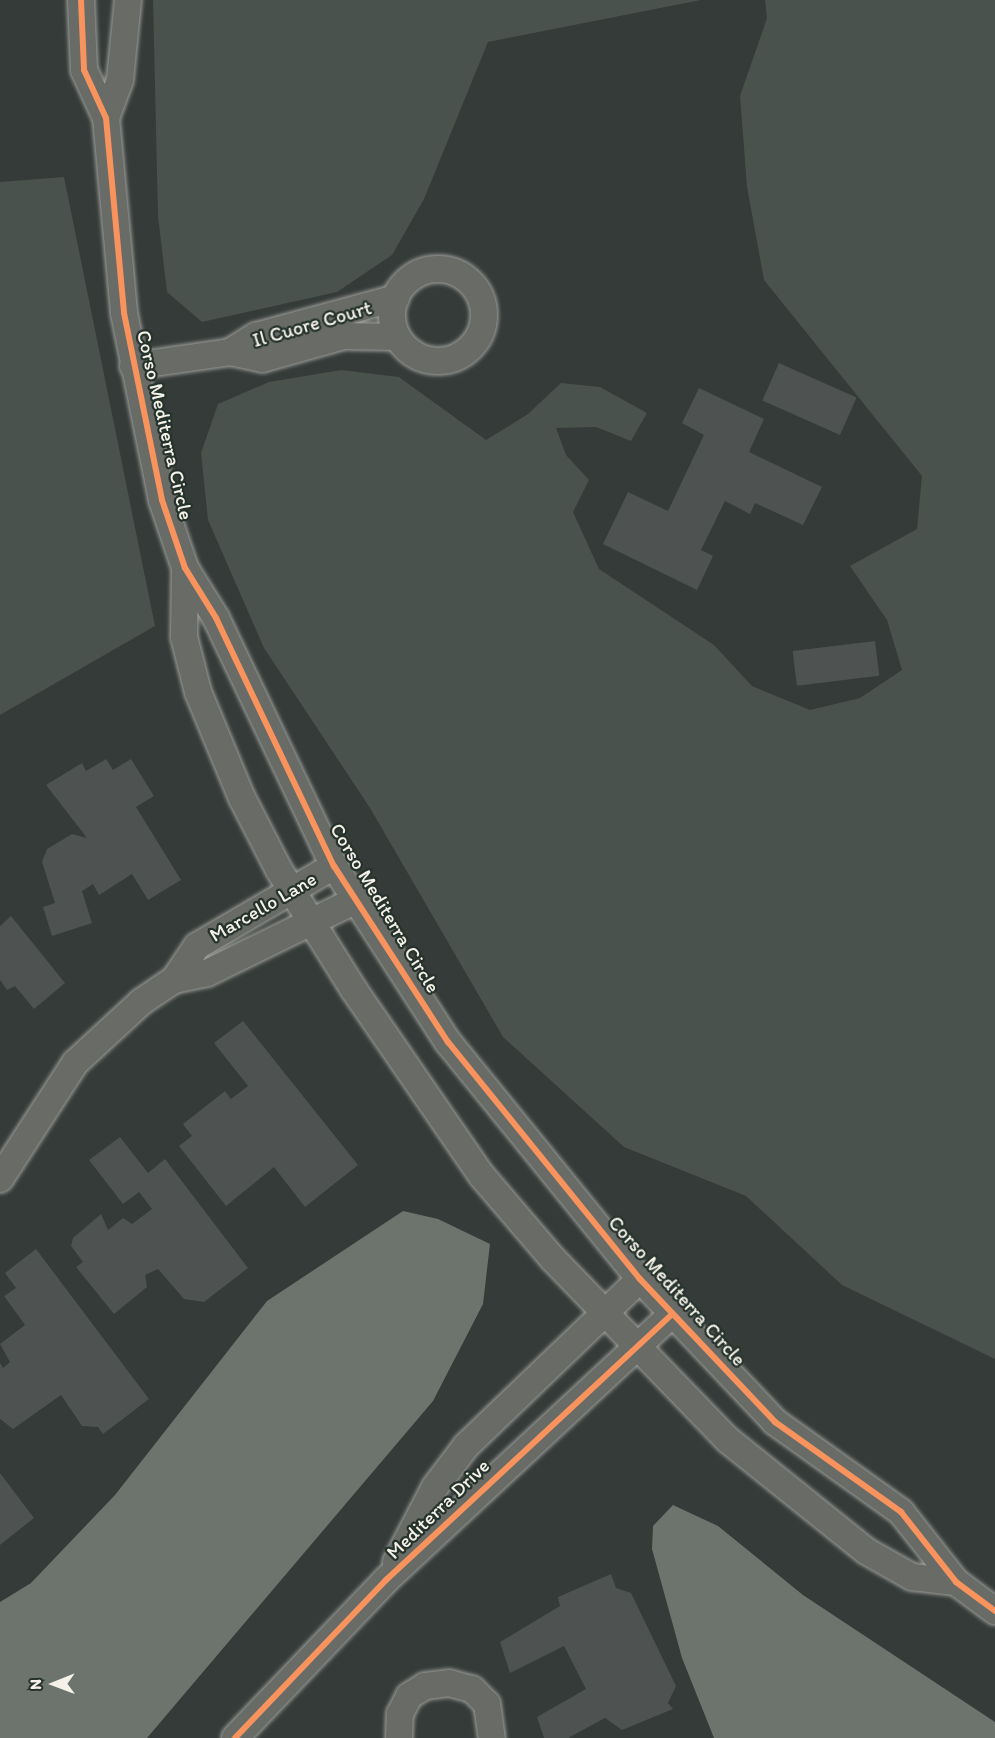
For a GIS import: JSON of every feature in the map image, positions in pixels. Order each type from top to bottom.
[{"type":"street","name":"Corso Mediterra Circle","points":[[81,0],[84,70],[106,118],[133,366],[162,500],[185,568],[216,618],[334,866],[448,1042],[640,1279],[775,1422],[901,1512],[956,1582],[995,1611]]},
{"type":"street","name":"Corso Mediterra Circle","points":[[106,118],[120,80],[128,0]]},
{"type":"street","name":"Il Cuore Court","points":[[133,366],[230,352],[262,358],[344,336],[398,337],[421,358],[447,361],[474,344],[483,309],[469,282],[440,269],[411,278],[396,298],[256,336],[230,352]]},
{"type":"street","name":"Il Cuore Court","points":[[396,298],[398,337]]},
{"type":"street","name":"Corso Mediterra Circle","points":[[185,568],[184,637],[198,692],[242,798],[292,891],[312,923],[482,1176],[604,1313],[728,1440],[866,1551],[912,1576],[956,1582]]},
{"type":"street","name":"Marcello Lane","points":[[0,1179],[75,1063],[106,1031],[174,981],[197,946],[334,866]]},
{"type":"street","name":"Marcello Lane","points":[[174,981],[207,973],[356,900]]},
{"type":"street","name":"Mediterra Drive","points":[[386,1580],[435,1487],[466,1446],[640,1279]]},
{"type":"street","name":"Mediterra Drive","points":[[236,1738],[386,1580],[672,1314]]},
{"type":"street","points":[[399,1738],[400,1714],[408,1696],[425,1686],[449,1683],[472,1689],[487,1704],[492,1738]]},
{"type":"shaded area","points":[[153,0],[701,0],[488,42],[424,199],[392,255],[337,292],[202,322],[167,292],[158,216]]},
{"type":"shaded area","points":[[765,0],[995,0],[995,1359],[842,1285],[746,1196],[624,1147],[503,1037],[370,808],[264,648],[208,520],[201,453],[218,404],[269,382],[341,370],[399,377],[486,440],[528,414],[561,383],[600,387],[647,413],[631,441],[596,427],[556,428],[566,455],[589,480],[573,512],[599,569],[714,645],[752,686],[810,710],[860,698],[902,670],[887,620],[850,566],[917,529],[922,476],[764,280],[747,187],[740,96],[767,18]]},
{"type":"shaded area","points":[[64,177],[155,626],[0,715],[0,182]]},
{"type":"shaded area","points":[[403,1211],[438,1219],[490,1244],[483,1304],[433,1401],[147,1738],[0,1738],[0,1602],[31,1583],[115,1495],[267,1301]]},
{"type":"shaded area","points":[[673,1505],[718,1526],[803,1595],[995,1722],[995,1738],[714,1738],[682,1658],[652,1549],[653,1526]]},
{"type":"building","points":[[779,363],[857,398],[840,435],[762,400]]},
{"type":"building","points":[[699,388],[764,419],[749,452],[822,487],[803,525],[755,503],[750,514],[725,501],[701,550],[713,556],[697,590],[603,544],[628,492],[668,511],[704,435],[682,423]]},
{"type":"building","points":[[875,641],[879,676],[797,686],[793,651]]},
{"type":"building","points":[[106,759],[113,770],[131,759],[154,796],[136,807],[181,880],[148,900],[132,874],[99,895],[93,884],[82,891],[92,923],[52,936],[43,907],[55,903],[42,862],[47,849],[72,834],[87,838],[46,785],[82,763],[86,771]]},
{"type":"building","points":[[11,916],[65,983],[34,1009],[15,986],[7,990],[0,980],[0,926]]},
{"type":"building","points":[[243,1021],[358,1165],[305,1207],[274,1167],[226,1206],[179,1146],[192,1136],[183,1124],[225,1091],[231,1099],[248,1086],[214,1043]]},
{"type":"building","points":[[120,1137],[148,1173],[165,1159],[248,1268],[204,1302],[184,1299],[158,1269],[145,1275],[147,1287],[114,1314],[76,1267],[83,1262],[71,1246],[73,1238],[101,1214],[108,1230],[123,1218],[132,1224],[152,1209],[139,1192],[123,1204],[89,1160]]},
{"type":"building","points":[[36,1249],[149,1399],[103,1434],[98,1427],[82,1426],[61,1395],[13,1429],[0,1419],[0,1363],[3,1368],[10,1362],[0,1344],[25,1325],[4,1296],[16,1288],[5,1273]]},
{"type":"building","points":[[0,1473],[34,1518],[0,1545]]},
{"type":"building","points":[[611,1574],[616,1588],[631,1593],[676,1686],[668,1703],[673,1709],[622,1730],[605,1718],[568,1738],[544,1738],[537,1717],[586,1689],[564,1646],[510,1673],[500,1642],[560,1606],[558,1597]]},
{"type":"cycle path","points":[[81,0],[84,70],[106,118],[124,313],[162,500],[185,568],[216,618],[334,866],[448,1042],[640,1279],[775,1422],[901,1512],[956,1582],[995,1611]]},
{"type":"cycle path","points":[[235,1738],[386,1580],[672,1314]]}]
